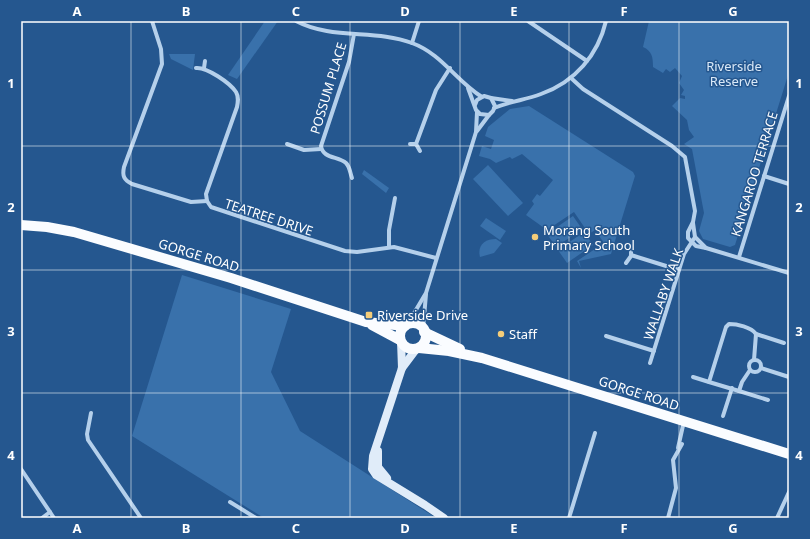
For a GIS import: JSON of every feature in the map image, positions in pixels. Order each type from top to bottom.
[{"type":"main road","name":"GORGE ROAD","points":[[21,225],[60,228],[94,237],[366,322],[400,340]]},
{"type":"main road","name":"GORGE ROAD","points":[[366,322],[406,326]]},
{"type":"main road","points":[[414,324],[424,330],[425,339],[418,348],[406,347],[400,340],[400,334],[406,326],[414,324]]},
{"type":"main road","name":"GORGE ROAD","points":[[424,330],[482,358]]},
{"type":"main road","name":"GORGE ROAD","points":[[418,348],[449,351],[482,358],[789,452]]},
{"type":"street","name":"TEATREE DRIVE","points":[[152,21],[161,49],[162,64],[124,167],[123,176],[126,181],[191,202],[207,201],[211,207],[216,210],[345,250],[357,252],[389,247],[399,248],[436,258]]},
{"type":"street","points":[[296,21],[324,31],[392,38],[412,43],[435,56],[450,68],[468,88],[482,97],[512,101]]},
{"type":"street","points":[[412,43],[419,21]]},
{"type":"street","points":[[528,21],[587,61]]},
{"type":"street","points":[[476,132],[494,108],[512,101],[548,91],[571,78],[587,61],[598,44],[606,21]]},
{"type":"street","name":"POSSUM PLACE","points":[[352,178],[349,168],[345,162],[326,155],[321,149],[322,141],[350,58],[354,34]]},
{"type":"street","points":[[204,68],[205,61]]},
{"type":"street","points":[[196,68],[204,68],[233,88],[238,101],[208,190],[207,201]]},
{"type":"street","points":[[416,144],[436,90],[450,68]]},
{"type":"street","points":[[571,78],[583,89],[684,155],[695,211],[693,222],[688,234],[688,238],[692,243],[698,247],[739,257],[789,273]]},
{"type":"street","points":[[424,330],[426,294],[436,258],[460,189],[476,132],[477,112],[468,88]]},
{"type":"street","name":"KANGAROO TERRACE","points":[[739,257],[789,96]]},
{"type":"street","points":[[475,105],[477,100],[482,97]]},
{"type":"street","points":[[491,98],[494,103],[494,108]]},
{"type":"street","points":[[477,112],[482,115],[489,115]]},
{"type":"street","name":"POSSUM PLACE","points":[[287,144],[302,149],[321,149]]},
{"type":"street","points":[[410,144],[416,144]]},
{"type":"street","points":[[416,144],[420,151]]},
{"type":"street","name":"POSSUM PLACE","points":[[301,154],[302,149]]},
{"type":"street","points":[[764,176],[789,184]]},
{"type":"street","points":[[389,247],[389,230],[395,198]]},
{"type":"street","points":[[693,222],[695,237],[706,248]]},
{"type":"street","name":"WALLABY WALK","points":[[650,363],[685,252],[695,237]]},
{"type":"street","points":[[626,263],[631,255],[631,247]]},
{"type":"street","points":[[631,255],[679,270]]},
{"type":"street","points":[[406,326],[426,294]]},
{"type":"street","points":[[709,382],[726,327],[729,324],[750,329],[756,334],[784,342]]},
{"type":"street","points":[[739,391],[742,382],[750,370],[749,365],[754,360],[756,334]]},
{"type":"street","name":"WALLABY WALK","points":[[606,336],[654,351]]},
{"type":"street","points":[[400,340],[402,368]]},
{"type":"street","points":[[418,348],[402,368],[379,440],[374,466],[394,485],[444,518]]},
{"type":"street","points":[[754,360],[760,364],[761,368],[789,377]]},
{"type":"street","points":[[750,370],[755,372],[761,368]]},
{"type":"street","points":[[692,377],[768,400]]},
{"type":"street","points":[[723,416],[732,388]]},
{"type":"street","points":[[91,413],[87,434],[89,441],[141,518]]},
{"type":"street","points":[[668,518],[676,490],[672,464],[678,449],[684,421]]},
{"type":"street","points":[[569,518],[595,433]]},
{"type":"street","points":[[678,449],[682,444]]},
{"type":"street","points":[[21,469],[54,518]]},
{"type":"street","points":[[777,518],[789,492]]},
{"type":"street","points":[[230,502],[256,518]]},
{"type":"street","points":[[42,518],[50,512]]},
{"type":"green space","points":[[265,21],[278,21],[237,79],[228,75]]},
{"type":"green space","name":"Riverside Reserve","points":[[649,21],[789,21],[789,72],[735,245],[730,247],[703,239],[699,231],[704,213],[692,149],[684,144],[694,137],[689,130],[687,120],[672,106],[680,98],[685,99],[685,96],[681,95],[684,90],[679,83],[682,76],[675,68],[670,72],[666,69],[663,73],[653,67],[651,55],[648,50],[643,47]]},
{"type":"green space","points":[[169,54],[195,54],[193,70],[171,59]]},
{"type":"green space","points":[[529,106],[633,172],[635,176],[611,254],[579,261],[581,268],[577,261],[604,243],[595,230],[589,234],[574,212],[547,230],[526,215],[534,204],[532,201],[537,194],[540,196],[553,180],[522,154],[512,159],[510,157],[496,163],[490,159],[479,156],[482,146],[491,149],[494,140],[485,136],[488,127],[510,109]]},
{"type":"green space","points":[[488,165],[523,203],[508,216],[473,179]]},
{"type":"green space","points":[[364,170],[389,188],[386,193],[362,174]]},
{"type":"green space","points":[[573,216],[582,229],[556,247],[547,234]]},
{"type":"green space","points":[[486,218],[506,231],[500,240],[480,226]]},
{"type":"green space","points":[[584,232],[593,245],[567,263],[558,250]]},
{"type":"green space","points":[[496,239],[502,243],[494,253],[480,257],[479,253],[481,246],[488,240]]},
{"type":"green space","points":[[182,275],[291,309],[271,372],[300,431],[436,518],[264,518],[132,436]]},
{"type":"place","name":"Morang South Primary School","points":[[535,237]]},
{"type":"place","name":"Riverside Drive","points":[[369,315]]},
{"type":"place","name":"Staff","points":[[501,334]]}]
